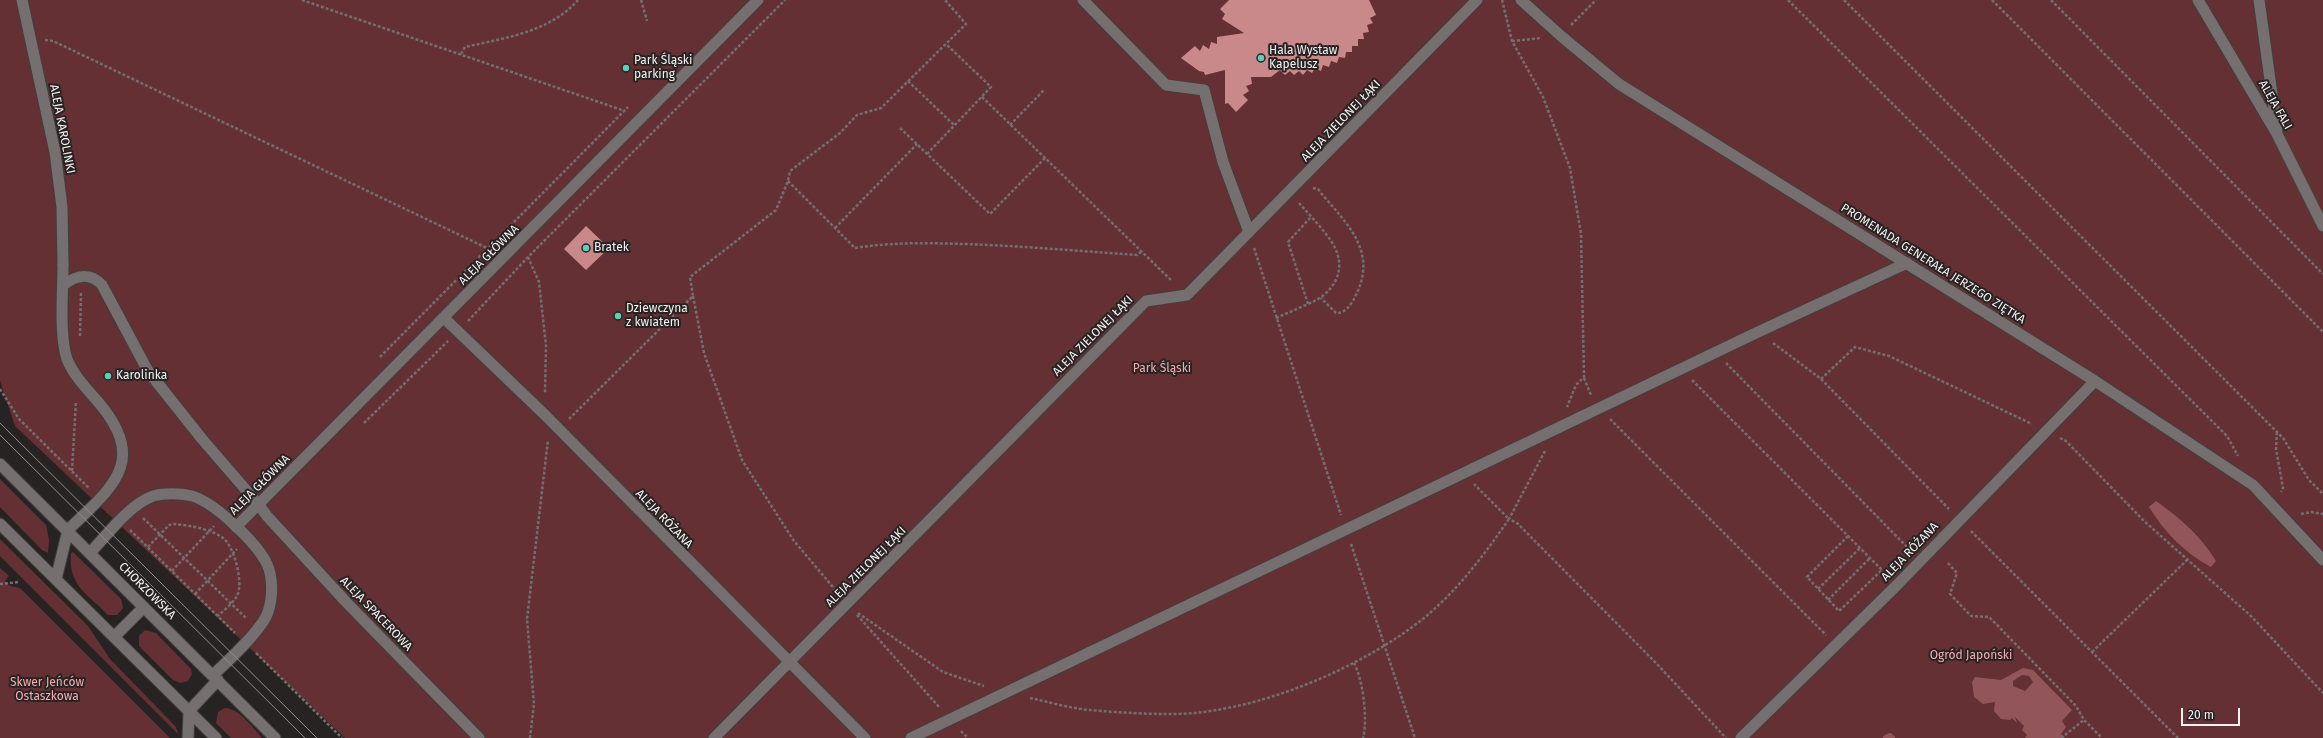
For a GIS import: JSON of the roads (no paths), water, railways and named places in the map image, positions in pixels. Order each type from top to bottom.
[{"type":"street","name":"ALEJA KAROLINKI","points":[[22,0],[55,152],[62,207],[64,338],[67,359],[86,388],[115,422],[122,445],[119,472],[108,492],[68,530]]},
{"type":"street","name":"ALEJA GŁÓWNA","points":[[236,527],[758,0]]},
{"type":"street","points":[[1083,0],[1166,85],[1204,90],[1223,162],[1249,232]]},
{"type":"street","name":"ALEJA ZIELONEJ ŁĄKI","points":[[714,738],[1146,301],[1186,295],[1477,0]]},
{"type":"street","name":"PROMENADA GENERAŁA JERZEGO ZIĘTKA","points":[[1521,0],[1561,36],[1619,84],[2094,380],[2253,485],[2323,560]]},
{"type":"street","name":"ALEJA FALI","points":[[2198,0],[2277,134],[2323,226]]},
{"type":"street","points":[[2259,0],[2277,134]]},
{"type":"street","points":[[911,738],[1346,531],[1715,352],[1908,263]]},
{"type":"street","name":"ALEJA SPACEROWA","points":[[63,285],[75,278],[87,275],[97,279],[102,285],[148,371],[202,439],[260,504],[267,516],[347,603],[479,738]]},
{"type":"street","name":"ALEJA RÓŻANA","points":[[444,318],[545,415],[865,738]]},
{"type":"street","name":"ALEJA RÓŻANA","points":[[1742,738],[1921,561],[2047,431],[2094,380]]},
{"type":"street","name":"CHORZOWSKA","points":[[0,464],[276,738]]},
{"type":"street","points":[[90,553],[136,505],[153,496],[170,494],[193,496],[224,515],[253,544],[267,563],[272,583],[268,611],[261,626],[215,677],[189,711],[188,738]]},
{"type":"street","points":[[0,524],[216,738]]},
{"type":"street","points":[[56,579],[68,530]]},
{"type":"street","points":[[114,637],[144,607]]},
{"type":"waterway","points":[[1886,738],[1890,736],[1892,738]]},
{"type":"tram line","points":[[0,423],[317,738]]},
{"type":"tram line","points":[[0,435],[305,738]]},
{"type":"place","name":"Hala Wystaw Kapelusz","points":[[1261,58]]},
{"type":"place","name":"Park Śląski parking","points":[[626,68]]},
{"type":"place","name":"Bratek","points":[[586,248]]},
{"type":"place","name":"Dziewczyna z kwiatem","points":[[618,316]]},
{"type":"place","name":"Karolinka","points":[[108,376]]},
{"type":"park label","name":"Park Śląski","points":[[1162,369]]},
{"type":"park label","name":"Ogród Japoński","points":[[1971,656]]},
{"type":"park label","name":"Skwer Jeńców Ostaszkowa","points":[[47,690]]}]
